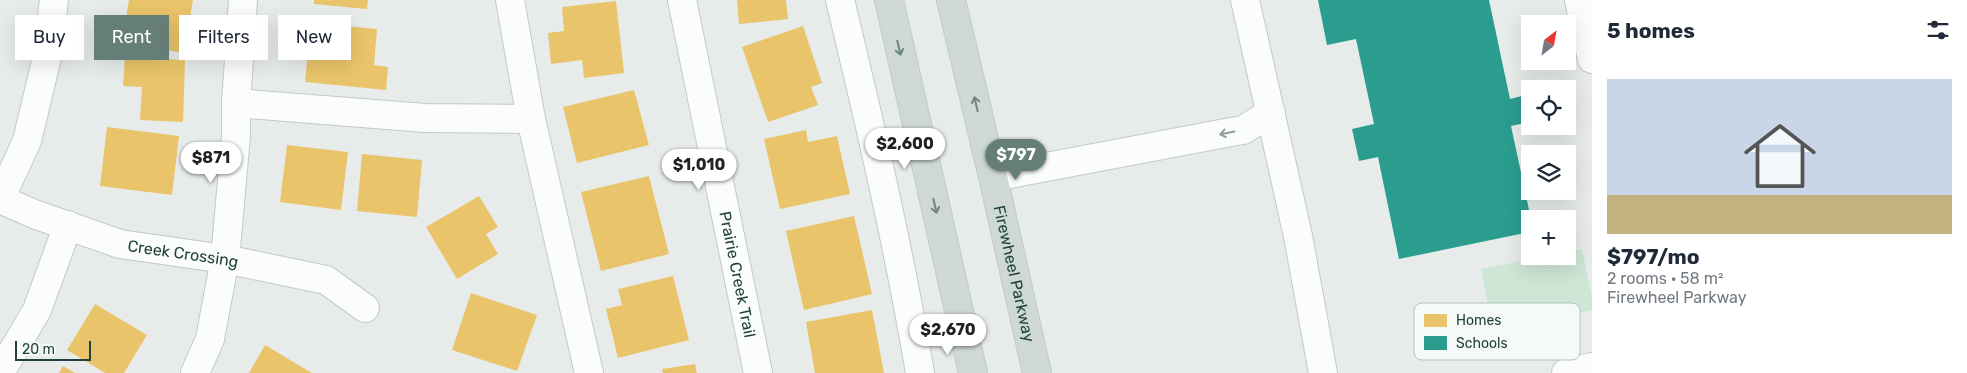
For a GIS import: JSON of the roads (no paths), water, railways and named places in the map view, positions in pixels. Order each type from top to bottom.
[{"type":"main road","points":[[889,0],[973,373]]},
{"type":"main road","name":"Firewheel Parkway","points":[[951,0],[1037,373]]},
{"type":"street","points":[[0,199],[27,141],[47,57],[54,0]]},
{"type":"street","points":[[196,373],[210,339],[225,259],[236,136],[236,103],[243,0]]},
{"type":"street","points":[[510,0],[531,119],[589,373]]},
{"type":"street","name":"Prairie Creek Trail","points":[[682,0],[758,373]]},
{"type":"street","points":[[840,0],[910,311],[920,373]]},
{"type":"street","points":[[1245,0],[1298,236],[1323,373]]},
{"type":"street","points":[[1579,0],[1592,59]]},
{"type":"street","points":[[236,103],[425,118],[531,119]]},
{"type":"street","points":[[993,177],[1243,130],[1271,113]]},
{"type":"street","name":"Creek Crossing","points":[[0,199],[34,214],[120,244],[225,259],[326,280],[365,308]]},
{"type":"street","points":[[0,373],[37,310],[68,226]]},
{"type":"street","points":[[1566,373],[1592,367]]}]
